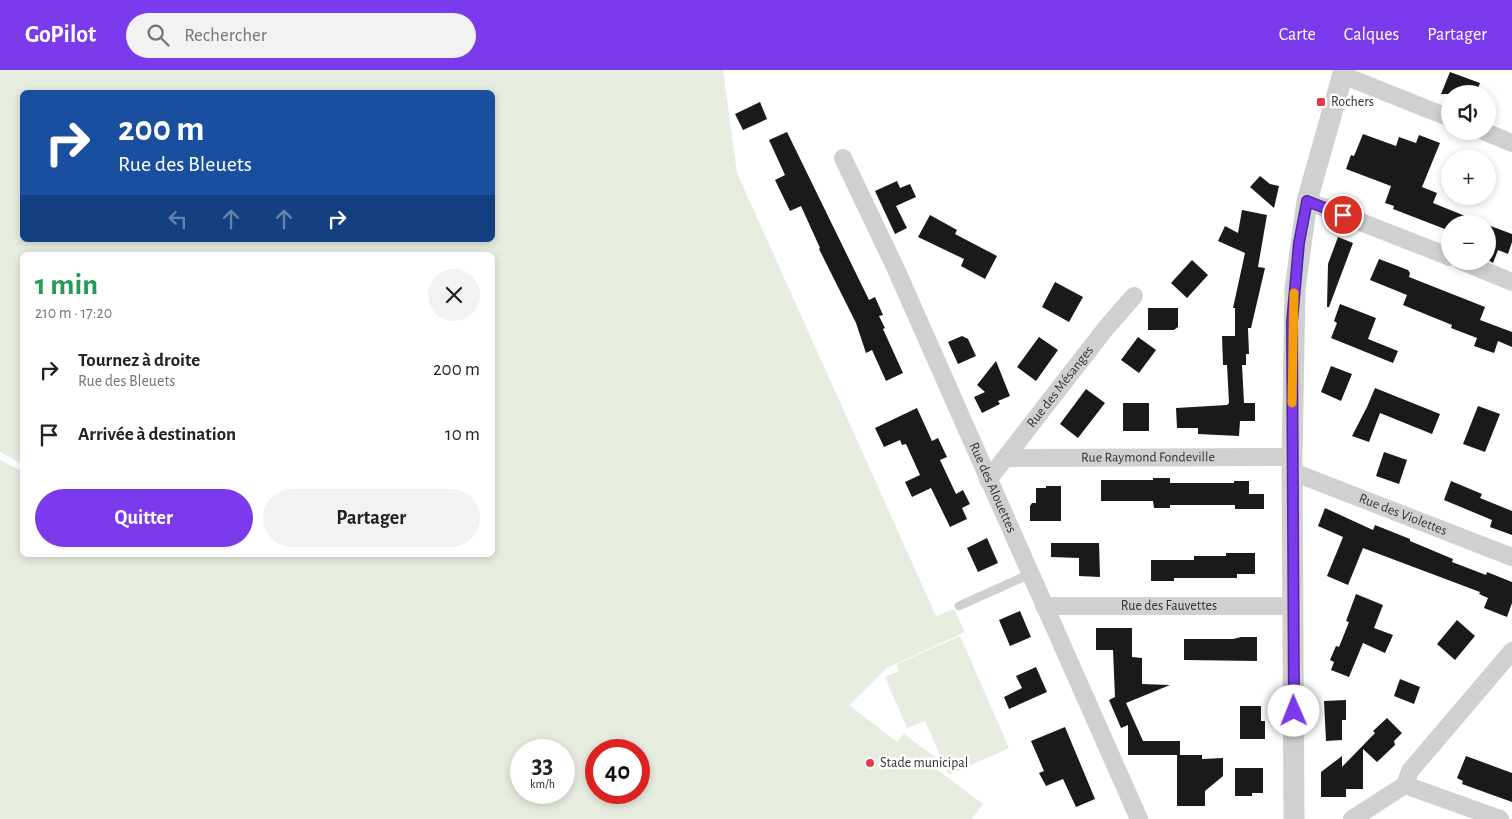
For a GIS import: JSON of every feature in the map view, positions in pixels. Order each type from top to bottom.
[{"type":"street","points":[[1294,819],[1292,322],[1299,243],[1307,201],[1343,73],[1441,114]]},
{"type":"street","points":[[1496,136],[1512,142]]},
{"type":"street","name":"Rue des Alouettes","points":[[843,158],[895,267],[1139,819]]},
{"type":"street","points":[[1307,201],[1441,253]]},
{"type":"street","points":[[1483,270],[1512,282]]},
{"type":"street","name":"Rue des Mésanges","points":[[988,480],[1106,328],[1134,296]]},
{"type":"street","name":"Rue Raymond Fondeville","points":[[1006,458],[1292,464]]},
{"type":"street","name":"Rue des Violettes","points":[[1292,464],[1512,557]]},
{"type":"street","name":"Rue des Fauvettes","points":[[1044,606],[1293,606]]},
{"type":"street","points":[[1352,819],[1405,784],[1410,771],[1512,652]]},
{"type":"street","points":[[1405,784],[1500,819]]},
{"type":"lane","points":[[959,606],[1030,574]]},
{"type":"shaded area","points":[[0,70],[723,70],[737,173],[936,616],[954,609],[965,632],[887,668],[849,705],[897,742],[904,734],[939,760],[934,767],[983,804],[972,819],[0,819],[0,460],[20,470],[20,557],[495,557],[495,252],[20,252],[20,463],[0,452]]},
{"type":"shaded area","points":[[960,636],[1009,748],[949,775],[925,721],[907,728],[885,677],[899,671],[897,664]]},
{"type":"building","points":[[1450,72],[1480,83],[1479,85],[1445,85]]},
{"type":"building","points":[[760,102],[767,119],[743,130],[735,114]]},
{"type":"building","points":[[787,132],[869,300],[875,297],[883,315],[879,316],[885,328],[883,329],[903,373],[886,381],[872,350],[866,353],[856,323],[819,249],[801,206],[790,211],[775,180],[785,175],[769,140]]},
{"type":"building","points":[[1363,134],[1396,146],[1399,137],[1416,143],[1419,135],[1440,143],[1422,187],[1437,193],[1433,203],[1463,215],[1441,215],[1441,228],[1393,209],[1394,206],[1385,203],[1391,186],[1346,169],[1351,155],[1354,156]]},
{"type":"building","points":[[1260,176],[1270,184],[1279,186],[1274,208],[1250,187]]},
{"type":"building","points":[[897,181],[900,188],[910,184],[916,197],[896,206],[907,228],[895,234],[875,191]]},
{"type":"building","points":[[1242,210],[1267,215],[1258,267],[1265,268],[1251,328],[1248,328],[1249,354],[1246,354],[1246,365],[1242,365],[1244,403],[1255,403],[1255,421],[1240,421],[1239,436],[1198,434],[1198,428],[1177,428],[1176,408],[1227,405],[1229,403],[1227,365],[1223,365],[1222,336],[1235,336],[1235,308],[1233,308],[1245,253],[1218,241],[1225,226],[1238,233]]},
{"type":"building","points":[[930,215],[957,230],[955,234],[997,256],[985,279],[961,266],[964,259],[918,237]]},
{"type":"building","points":[[1496,228],[1512,234],[1512,242],[1508,254],[1498,250],[1496,255]]},
{"type":"building","points":[[1338,237],[1353,243],[1329,307],[1327,307],[1328,264]]},
{"type":"building","points":[[1379,259],[1408,270],[1410,273],[1409,277],[1485,307],[1480,320],[1512,332],[1512,347],[1498,341],[1494,353],[1474,346],[1477,338],[1451,328],[1452,325],[1403,305],[1407,295],[1370,280]]},
{"type":"building","points":[[1192,260],[1208,275],[1187,298],[1171,283]]},
{"type":"building","points":[[1055,282],[1083,297],[1069,322],[1042,307]]},
{"type":"building","points":[[1340,304],[1376,318],[1368,339],[1398,351],[1393,363],[1331,338],[1337,323],[1334,321]]},
{"type":"building","points":[[1148,308],[1178,308],[1178,327],[1174,330],[1148,330]]},
{"type":"building","points":[[962,336],[968,339],[976,356],[958,364],[948,342]]},
{"type":"building","points":[[1039,337],[1058,350],[1036,381],[1017,367]]},
{"type":"building","points":[[1138,337],[1156,350],[1139,373],[1121,360]]},
{"type":"building","points":[[996,361],[1010,396],[998,401],[1000,404],[982,413],[974,397],[985,392],[977,385]]},
{"type":"building","points":[[1331,366],[1352,374],[1341,401],[1321,392]]},
{"type":"building","points":[[1375,388],[1440,414],[1432,434],[1380,413],[1369,442],[1352,436]]},
{"type":"building","points":[[1086,389],[1105,403],[1078,438],[1060,424]]},
{"type":"building","points":[[1123,403],[1149,403],[1149,431],[1123,431]]},
{"type":"building","points":[[1478,406],[1500,414],[1485,452],[1463,444]]},
{"type":"building","points":[[917,408],[932,441],[938,438],[947,457],[940,460],[956,494],[963,490],[970,504],[962,508],[967,519],[950,527],[931,488],[912,497],[905,482],[920,475],[906,444],[902,445],[900,440],[884,447],[875,428]]},
{"type":"building","points":[[1384,452],[1407,460],[1399,484],[1376,476]]},
{"type":"building","points":[[1153,478],[1170,478],[1170,483],[1234,483],[1234,481],[1249,481],[1249,494],[1264,494],[1264,509],[1235,509],[1235,505],[1170,505],[1170,508],[1154,508],[1153,501],[1101,501],[1101,480],[1153,480]]},
{"type":"building","points":[[1451,481],[1482,494],[1480,498],[1512,511],[1512,535],[1490,527],[1492,520],[1444,500]]},
{"type":"building","points":[[1046,486],[1061,486],[1061,521],[1030,521],[1030,506],[1032,503],[1036,503],[1036,488],[1046,488]]},
{"type":"building","points":[[1325,508],[1373,530],[1375,525],[1410,539],[1410,541],[1453,559],[1452,562],[1486,575],[1487,572],[1512,582],[1512,603],[1507,617],[1484,608],[1488,598],[1479,594],[1480,592],[1363,548],[1348,585],[1327,576],[1343,537],[1318,526]]},
{"type":"building","points":[[987,538],[998,563],[978,572],[967,548]]},
{"type":"building","points":[[1051,543],[1099,543],[1100,577],[1079,576],[1079,558],[1051,557]]},
{"type":"building","points":[[1226,553],[1255,553],[1255,574],[1237,574],[1237,578],[1174,578],[1174,581],[1151,581],[1151,560],[1194,560],[1194,556],[1226,556]]},
{"type":"building","points":[[1356,594],[1383,605],[1374,628],[1393,635],[1385,653],[1363,643],[1349,677],[1331,670],[1334,662],[1330,660],[1336,646],[1339,647],[1349,622],[1346,621]]},
{"type":"building","points":[[1020,611],[1031,637],[1010,646],[999,620]]},
{"type":"building","points":[[1457,620],[1475,636],[1455,660],[1437,644]]},
{"type":"building","points":[[1096,628],[1132,628],[1132,657],[1142,658],[1142,684],[1170,685],[1126,703],[1143,741],[1180,741],[1180,755],[1128,755],[1128,725],[1121,728],[1109,700],[1115,697],[1113,650],[1096,650]]},
{"type":"building","points":[[1257,637],[1257,661],[1184,660],[1184,639],[1233,639]]},
{"type":"building","points":[[1036,667],[1047,692],[1009,709],[1004,697],[1022,688],[1016,676]]},
{"type":"building","points":[[1400,679],[1420,687],[1414,704],[1394,696]]},
{"type":"building","points":[[1346,700],[1346,720],[1342,720],[1342,740],[1326,741],[1324,701]]},
{"type":"building","points":[[1240,706],[1261,706],[1261,721],[1265,721],[1265,739],[1240,739]]},
{"type":"building","points":[[1387,718],[1402,733],[1394,741],[1395,745],[1377,762],[1363,749],[1363,789],[1346,789],[1346,797],[1321,797],[1321,772],[1342,756],[1342,767],[1375,733],[1373,731]]},
{"type":"building","points":[[1065,727],[1095,799],[1076,807],[1063,779],[1046,786],[1039,773],[1044,771],[1031,741]]},
{"type":"building","points":[[1177,755],[1202,755],[1202,759],[1223,758],[1223,776],[1205,791],[1205,806],[1177,806]]},
{"type":"building","points":[[1466,756],[1512,773],[1512,802],[1462,784],[1463,781],[1457,778]]},
{"type":"building","points":[[1235,768],[1263,768],[1263,793],[1252,793],[1252,796],[1235,796]]},
{"type":"slow traffic","points":[[1292,403],[1294,293]]},
{"type":"place","name":"Rochers","points":[[1321,102]]},
{"type":"place","name":"Stade municipal","points":[[870,763]]},
{"type":"route","points":[[1294,711],[1292,457],[1292,322],[1294,289],[1299,243],[1307,201],[1343,215]]}]
